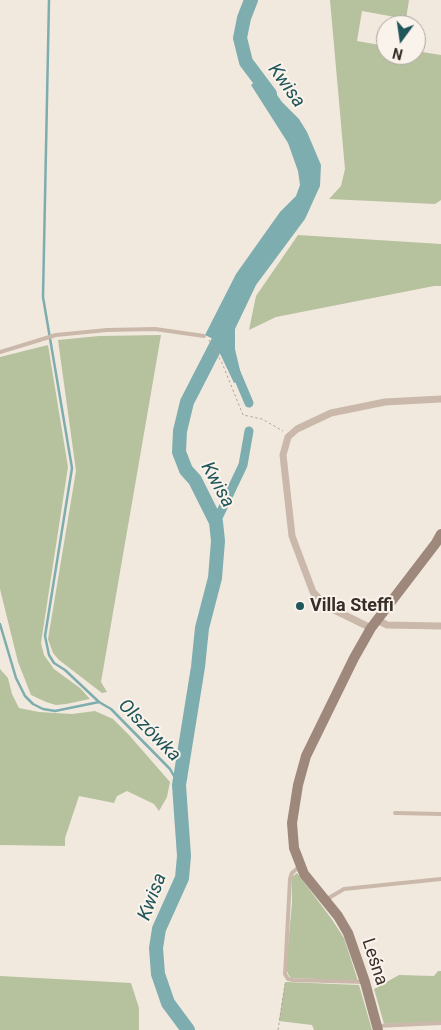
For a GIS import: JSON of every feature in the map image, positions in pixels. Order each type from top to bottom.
[{"type":"main road","name":"Leśna","points":[[378,1028],[348,933],[304,874],[294,848],[292,823],[300,774],[320,726],[354,658],[374,624],[441,534]]},
{"type":"street","points":[[441,399],[385,402],[331,413],[297,429],[290,436],[283,455],[292,536],[314,592],[326,606],[374,624],[441,626]]},
{"type":"lane","points":[[0,352],[54,335],[108,330],[155,329],[204,336]]},
{"type":"lane","points":[[395,813],[441,814]]},
{"type":"lane","points":[[300,865],[292,872],[290,879],[285,974],[290,979],[365,982]]},
{"type":"lane","points":[[328,904],[344,889],[441,879]]},
{"type":"lane","points":[[378,1028],[441,1023]]},
{"type":"path","points":[[204,336],[211,342],[243,416],[262,419],[290,436]]},
{"type":"path","points":[[278,1030],[285,982],[290,979]]},
{"type":"green space","points":[[330,0],[409,0],[407,15],[384,15],[362,11],[357,41],[376,44],[376,65],[426,65],[426,53],[441,55],[441,200],[435,204],[329,199],[341,186],[345,169]]},
{"type":"green space","points":[[298,235],[441,244],[441,286],[276,317],[249,330],[256,296]]},
{"type":"green space","points":[[161,335],[101,682],[107,692],[102,693],[59,660],[53,653],[48,639],[76,471],[58,340],[99,336]]},
{"type":"green space","points":[[48,345],[68,467],[41,643],[44,655],[54,669],[80,688],[90,699],[56,705],[31,695],[18,662],[0,589],[0,357]]},
{"type":"green space","points":[[0,669],[8,678],[12,694],[19,708],[39,712],[72,714],[95,711],[113,719],[170,782],[167,797],[159,811],[154,804],[127,791],[117,796],[114,803],[79,796],[65,838],[65,846],[0,845]]},
{"type":"green space","points":[[297,873],[344,938],[358,981],[291,978],[288,974],[286,967],[292,903],[292,877]]},
{"type":"green space","points":[[438,971],[441,971],[441,1022],[384,1024],[374,989],[399,975],[434,976]]},
{"type":"green space","points":[[0,976],[131,983],[139,1008],[139,1030],[0,1030]]},
{"type":"green space","points":[[285,982],[359,985],[372,1030],[314,1030],[312,1025],[279,1021]]},
{"type":"water","points":[[263,75],[282,102],[299,119],[307,132],[321,165],[320,186],[305,219],[256,285],[235,329],[235,349],[242,379],[234,383],[213,339],[205,335],[236,274],[280,212],[296,196],[300,185],[298,171],[288,143],[251,85]]},
{"type":"waterway","points":[[49,0],[43,297],[72,468],[45,636],[49,655],[54,663],[65,670],[99,702]]},
{"type":"waterway","name":"Kwisa","points":[[251,0],[244,18],[240,38],[246,62],[270,94]]},
{"type":"waterway","name":"Kwisa","points":[[188,1030],[168,1003],[158,974],[156,948],[159,929],[182,878],[184,856],[179,785],[198,667],[202,628],[215,578],[218,541],[216,522],[195,480],[186,470],[179,452],[180,431],[187,402],[224,330]]},
{"type":"waterway","points":[[235,370],[249,403]]},
{"type":"waterway","points":[[216,522],[243,465],[249,431]]},
{"type":"waterway","name":"Olszówka","points":[[0,624],[16,678],[25,696],[33,704],[43,709],[55,711],[99,702],[111,709],[170,769],[179,785]]},
{"type":"place","name":"Villa Steffi","points":[[300,606]]}]
